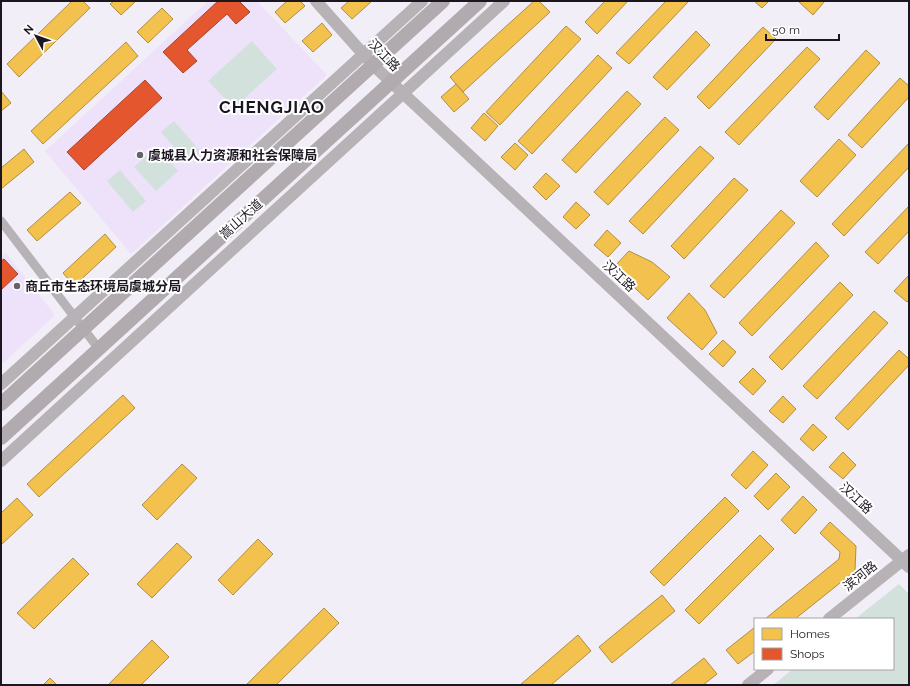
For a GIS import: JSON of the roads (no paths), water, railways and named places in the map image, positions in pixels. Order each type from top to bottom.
[{"type":"main road","name":"汉江路","points":[[316,1],[391,82],[907,561]]},
{"type":"main road","points":[[1,384],[422,1]]},
{"type":"main road","name":"嵩山大道","points":[[1,404],[443,1]]},
{"type":"main road","name":"嵩山大道","points":[[1,438],[480,1]]},
{"type":"main road","points":[[1,461],[504,1]]},
{"type":"main road","name":"滨河路","points":[[830,618],[907,561]]},
{"type":"main road","points":[[748,685],[767,670]]},
{"type":"street","points":[[1,221],[75,316],[98,349]]},
{"type":"place","name":"虞城县人力资源和社会保障局","points":[[140,155]]},
{"type":"place","name":"商丘市生态环境局虞城分局","points":[[17,286]]},
{"type":"district","name":"CHENGJIAO","points":[[272,107]]}]
